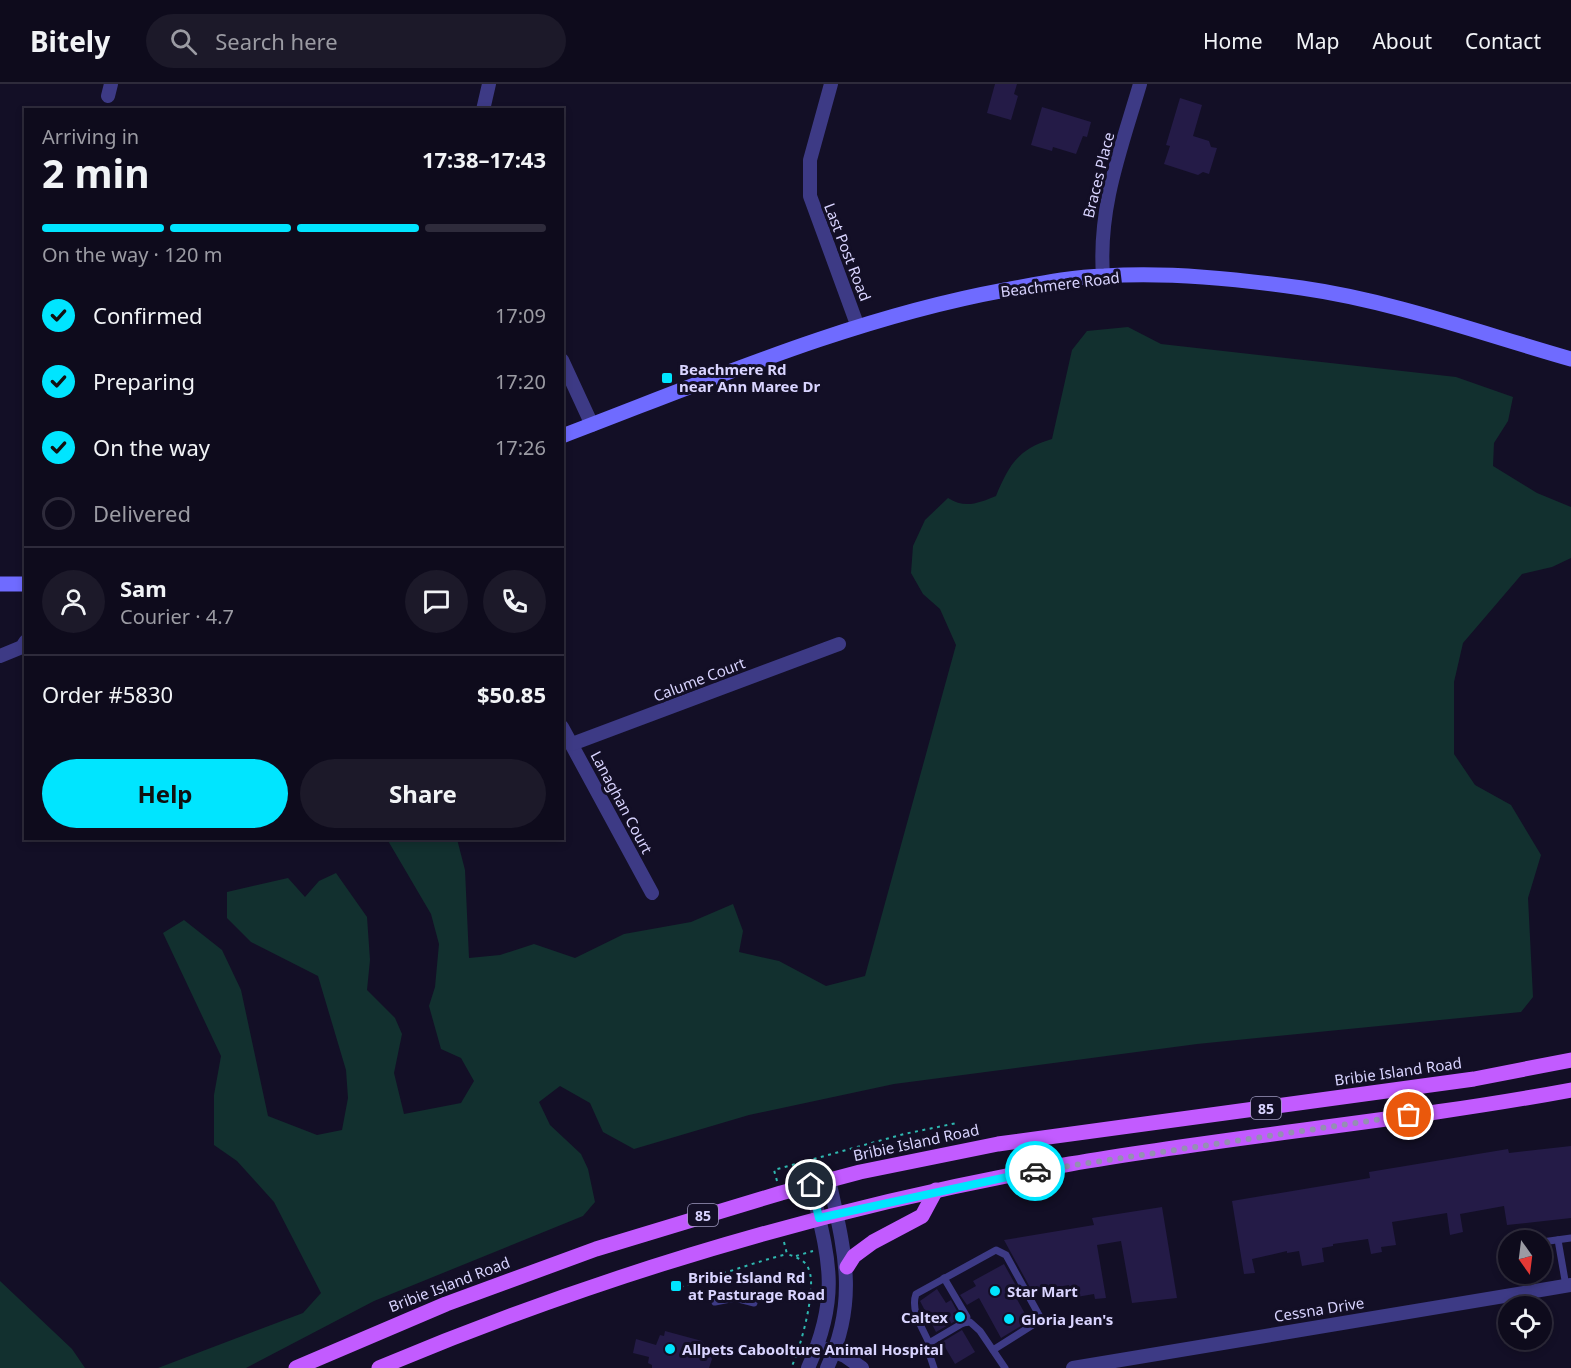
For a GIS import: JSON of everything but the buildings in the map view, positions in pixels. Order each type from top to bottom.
[{"type":"main road","name":"Beachmere Road","points":[[564,435],[858,327],[977,295],[1103,276],[1200,277],[1304,288],[1414,314],[1571,359]]},
{"type":"main road","points":[[0,584],[24,584]]},
{"type":"main road","name":"Bribie Island Road","points":[[296,1368],[388,1327],[523,1274],[656,1229],[829,1180],[998,1144],[1474,1079],[1571,1060]]},
{"type":"main road","name":"85","points":[[379,1368],[499,1319],[617,1278],[819,1218],[936,1190],[1071,1164],[1571,1090]]},
{"type":"main road","points":[[847,1267],[854,1256],[873,1242],[922,1216],[936,1190]]},
{"type":"street","points":[[483,108],[489,84]]},
{"type":"street","name":"Last Post Road","points":[[831,84],[810,160],[810,196],[858,327]]},
{"type":"street","name":"Braces Place","points":[[1103,276],[1100,242],[1105,202],[1140,84]]},
{"type":"street","points":[[564,364],[592,425]]},
{"type":"street","points":[[0,656],[24,644]]},
{"type":"street","name":"Calume Court","points":[[572,744],[838,644]]},
{"type":"street","name":"Lanaghan Court","points":[[564,730],[652,893]]},
{"type":"street","points":[[827,1368],[835,1352],[847,1297],[847,1267],[829,1180]]},
{"type":"street","points":[[808,1368],[819,1345],[828,1312],[830,1282],[828,1255],[811,1185]]},
{"type":"street","name":"Cessna Drive","points":[[1073,1368],[1568,1285]]},
{"type":"street","points":[[819,1345],[862,1368]]},
{"type":"lane","points":[[1552,1241],[1571,1238]]},
{"type":"lane","points":[[1558,1240],[1568,1285]]},
{"type":"lane","points":[[934,1368],[928,1350],[929,1343],[913,1301],[915,1294],[989,1251],[996,1250],[1006,1255],[1039,1315],[1039,1321],[993,1350]]},
{"type":"lane","points":[[944,1278],[965,1310],[967,1317],[963,1323]]},
{"type":"lane","points":[[715,1302],[735,1298],[754,1303]]},
{"type":"lane","points":[[929,1343],[963,1323],[970,1322],[1005,1368]]},
{"type":"path","points":[[673,1289],[718,1276],[739,1266],[787,1254]]},
{"type":"green space","points":[[1128,327],[1161,344],[1456,377],[1513,397],[1508,421],[1494,443],[1493,466],[1537,493],[1571,507],[1571,558],[1552,567],[1522,574],[1463,643],[1454,682],[1454,754],[1475,785],[1511,805],[1541,855],[1528,898],[1533,997],[1521,1012],[1197,1044],[894,1084],[749,1115],[634,1149],[603,1132],[590,1103],[560,1086],[539,1102],[550,1125],[581,1154],[588,1169],[595,1202],[583,1216],[374,1301],[246,1368],[158,1368],[303,1313],[321,1293],[274,1202],[237,1161],[214,1145],[214,1095],[221,1056],[163,933],[184,920],[222,950],[241,990],[268,1116],[317,1135],[342,1130],[348,1098],[346,1070],[318,976],[251,942],[227,918],[227,892],[288,878],[305,897],[319,881],[336,873],[367,917],[370,960],[367,990],[395,1018],[402,1034],[394,1073],[404,1114],[461,1103],[474,1081],[461,1058],[441,1049],[429,1006],[435,987],[439,944],[431,914],[388,840],[457,840],[465,870],[469,958],[500,955],[534,944],[575,958],[624,934],[691,922],[733,904],[743,931],[739,952],[779,961],[826,986],[865,976],[956,645],[940,609],[923,594],[911,573],[913,546],[925,520],[948,498],[966,504],[978,503],[996,496],[1005,475],[1016,460],[1031,448],[1052,439],[1072,350],[1087,331]]},
{"type":"green space","points":[[0,1281],[72,1349],[85,1368],[0,1368]]},
{"type":"way so far","points":[[1035,1171],[1409,1115]]},
{"type":"place","name":"Beachmere Rd near Ann Maree Dr","points":[[667,378]]},
{"type":"place","name":"Bribie Island Rd at Pasturage Road","points":[[676,1286]]},
{"type":"place","name":"Star Mart","points":[[995,1291]]},
{"type":"place","name":"Caltex","points":[[960,1317]]},
{"type":"place","name":"Gloria Jean's","points":[[1009,1319]]},
{"type":"place","name":"Allpets Caboolture Animal Hospital","points":[[670,1349]]},
{"type":"route","points":[[811,1185],[819,1218],[936,1190],[1035,1171]]}]
